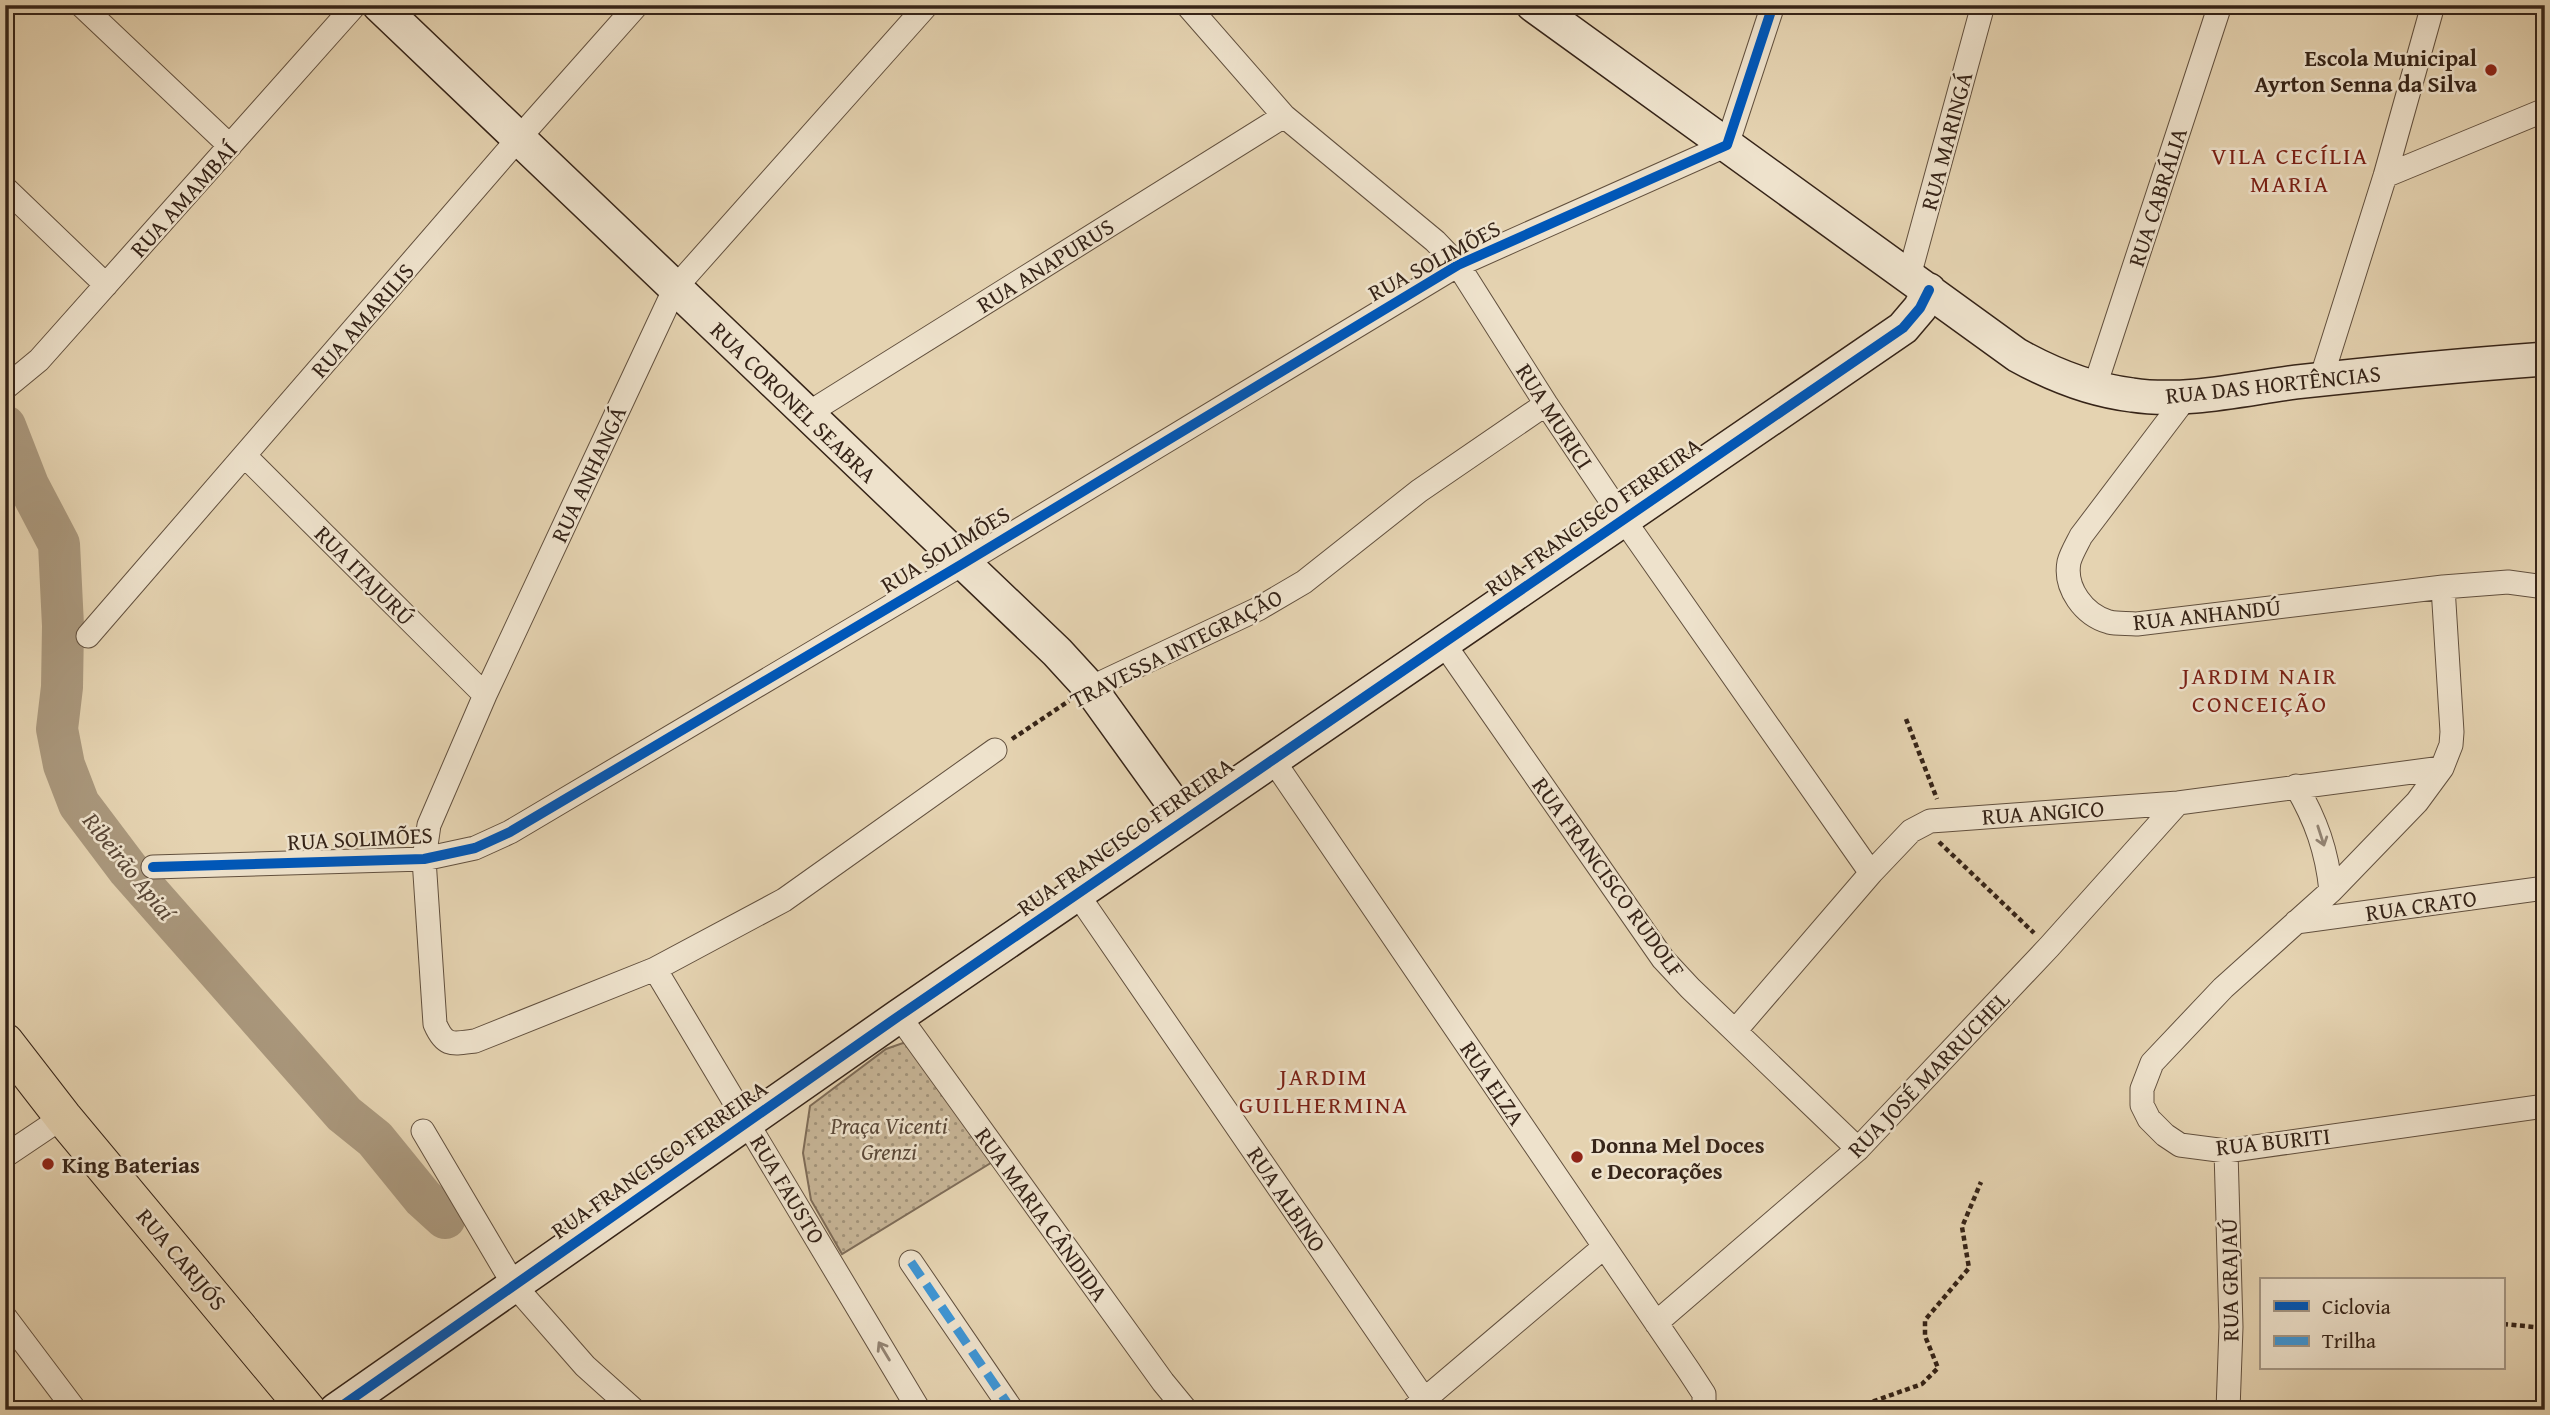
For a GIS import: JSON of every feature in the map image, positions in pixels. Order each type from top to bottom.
[{"type":"main road","name":"RUA CARIJÓS","points":[[5,1042],[63,1117],[307,1410]]},
{"type":"street","points":[[81,5],[230,146]]},
{"type":"street","name":"RUA AMAMBAÍ","points":[[5,388],[39,360],[355,5]]},
{"type":"street","name":"RUA CORONEL SEABRA","points":[[379,5],[964,563],[1090,688],[1185,820]]},
{"type":"street","name":"RUA AMARILIS","points":[[88,636],[637,5]]},
{"type":"street","name":"RUA ANHANGÁ","points":[[655,969],[475,1041],[452,1044],[441,1038],[435,1024],[424,859],[429,825],[485,695],[675,288],[928,5]]},
{"type":"street","name":"RUA MURICI","points":[[1187,5],[1284,116],[1436,241],[1458,265],[1624,520],[1871,873]]},
{"type":"street","points":[[1727,145],[1773,5]]},
{"type":"street","name":"RUA MARINGÁ","points":[[1919,284],[1983,5]]},
{"type":"street","name":"RUA CABRÁLIA","points":[[2094,389],[2220,5]]},
{"type":"street","points":[[2321,379],[2385,176],[2433,5]]},
{"type":"street","name":"RUA DAS HORTÊNCIAS","points":[[1540,8],[2017,355],[2041,368],[2094,389],[2134,396],[2187,396],[2321,379],[2545,359]]},
{"type":"street","points":[[2385,176],[2545,110]]},
{"type":"street","name":"RUA ANAPURUS","points":[[807,414],[1284,116]]},
{"type":"street","name":"RUA SOLIMÕES","points":[[153,867],[424,859],[475,848],[510,832],[964,563],[1458,265],[1727,145]]},
{"type":"street","points":[[5,188],[106,285]]},
{"type":"street","name":"RUA FRANCISCO FERREIRA","points":[[337,1410],[900,1016],[1903,328],[1920,308],[1919,284]]},
{"type":"street","name":"RUA ANHANDÚ","points":[[2187,396],[2081,537],[2069,562],[2070,585],[2080,603],[2092,613],[2109,622],[2137,624],[2443,587],[2508,582],[2545,587]]},
{"type":"street","name":"TRAVESSA INTEGRAÇÃO","points":[[1090,688],[1258,609],[1304,582],[1419,491],[1546,404]]},
{"type":"street","name":"RUA ITAJURÚ","points":[[246,456],[485,695]]},
{"type":"street","name":"RUA BURITI","points":[[2443,587],[2452,732],[2451,745],[2442,768],[2417,802],[2331,891],[2223,988],[2152,1063],[2142,1088],[2142,1105],[2149,1119],[2165,1135],[2180,1144],[2226,1151],[2545,1106]]},
{"type":"street","name":"RUA FRANCISCO RUDOLF","points":[[1444,643],[1663,959],[1858,1149]]},
{"type":"street","points":[[655,969],[784,900],[995,750]]},
{"type":"street","name":"RUA ELZA","points":[[1273,760],[1704,1394],[1704,1410]]},
{"type":"street","name":"RUA ANGICO","points":[[1921,824],[2178,803],[2442,768]]},
{"type":"street","points":[[2296,786],[2317,823],[2328,864],[2331,891]]},
{"type":"street","name":"RUA JOSÉ MARRUCHEL","points":[[1656,1323],[1858,1149],[2049,947],[2178,803]]},
{"type":"street","points":[[1735,1031],[1871,873],[1921,824]]},
{"type":"street","name":"RUA CRATO","points":[[2296,922],[2545,888]]},
{"type":"street","name":"RUA ALBINO","points":[[1079,895],[1418,1404]]},
{"type":"street","name":"RUA FAUSTO","points":[[655,969],[919,1410]]},
{"type":"street","name":"RUA MARIA CÂNDIDA","points":[[900,1016],[1163,1382],[1186,1410]]},
{"type":"street","points":[[5,1156],[63,1117]]},
{"type":"street","points":[[423,1131],[514,1285],[585,1366],[635,1410]]},
{"type":"street","name":"RUA GRAJAÚ","points":[[2226,1151],[2231,1327],[2228,1410]]},
{"type":"street","points":[[1418,1404],[1604,1247]]},
{"type":"street","points":[[911,1262],[1012,1410]]},
{"type":"street","points":[[5,1317],[75,1410]]},
{"type":"path","points":[[1906,719],[1945,820]]},
{"type":"path","points":[[1921,824],[2049,947]]},
{"type":"path","points":[[1849,1410],[1922,1384],[1938,1368],[1925,1336],[1925,1320],[1969,1268],[1962,1227],[1981,1182]]},
{"type":"path","points":[[2504,1324],[2545,1328]]},
{"type":"green space","name":"Praça Vicenti Grenzi","points":[[903,1043],[912,1044],[994,1161],[842,1254],[811,1200],[803,1153],[810,1106],[886,1049]]},
{"type":"waterway","name":"Ribeirão Apiaí","points":[[5,426],[28,485],[59,544],[63,626],[62,687],[57,729],[64,765],[79,804],[128,869],[344,1114],[375,1139],[423,1198],[445,1218]]},
{"type":"marked path","points":[[911,1262],[1012,1410]]},
{"type":"cycle path","points":[[153,867],[424,859],[475,848],[510,832],[964,563],[1458,265],[1727,145],[1773,5]]},
{"type":"cycle path","points":[[336,1410],[899,1016],[1903,328],[1920,308],[1929,290]]},
{"type":"place","name":"Escola Municipal Ayrton Senna da Silva","points":[[2491,70]]},
{"type":"place","name":"Donna Mel Doces e Decorações","points":[[1577,1157]]},
{"type":"place","name":"King Baterias","points":[[48,1164]]},
{"type":"district","name":"VILA CECÍLIA MARIA","points":[[2290,169]]},
{"type":"district","name":"JARDIM NAIR CONCEIÇÃO","points":[[2260,689]]},
{"type":"district","name":"JARDIM GUILHERMINA","points":[[1324,1090]]}]
